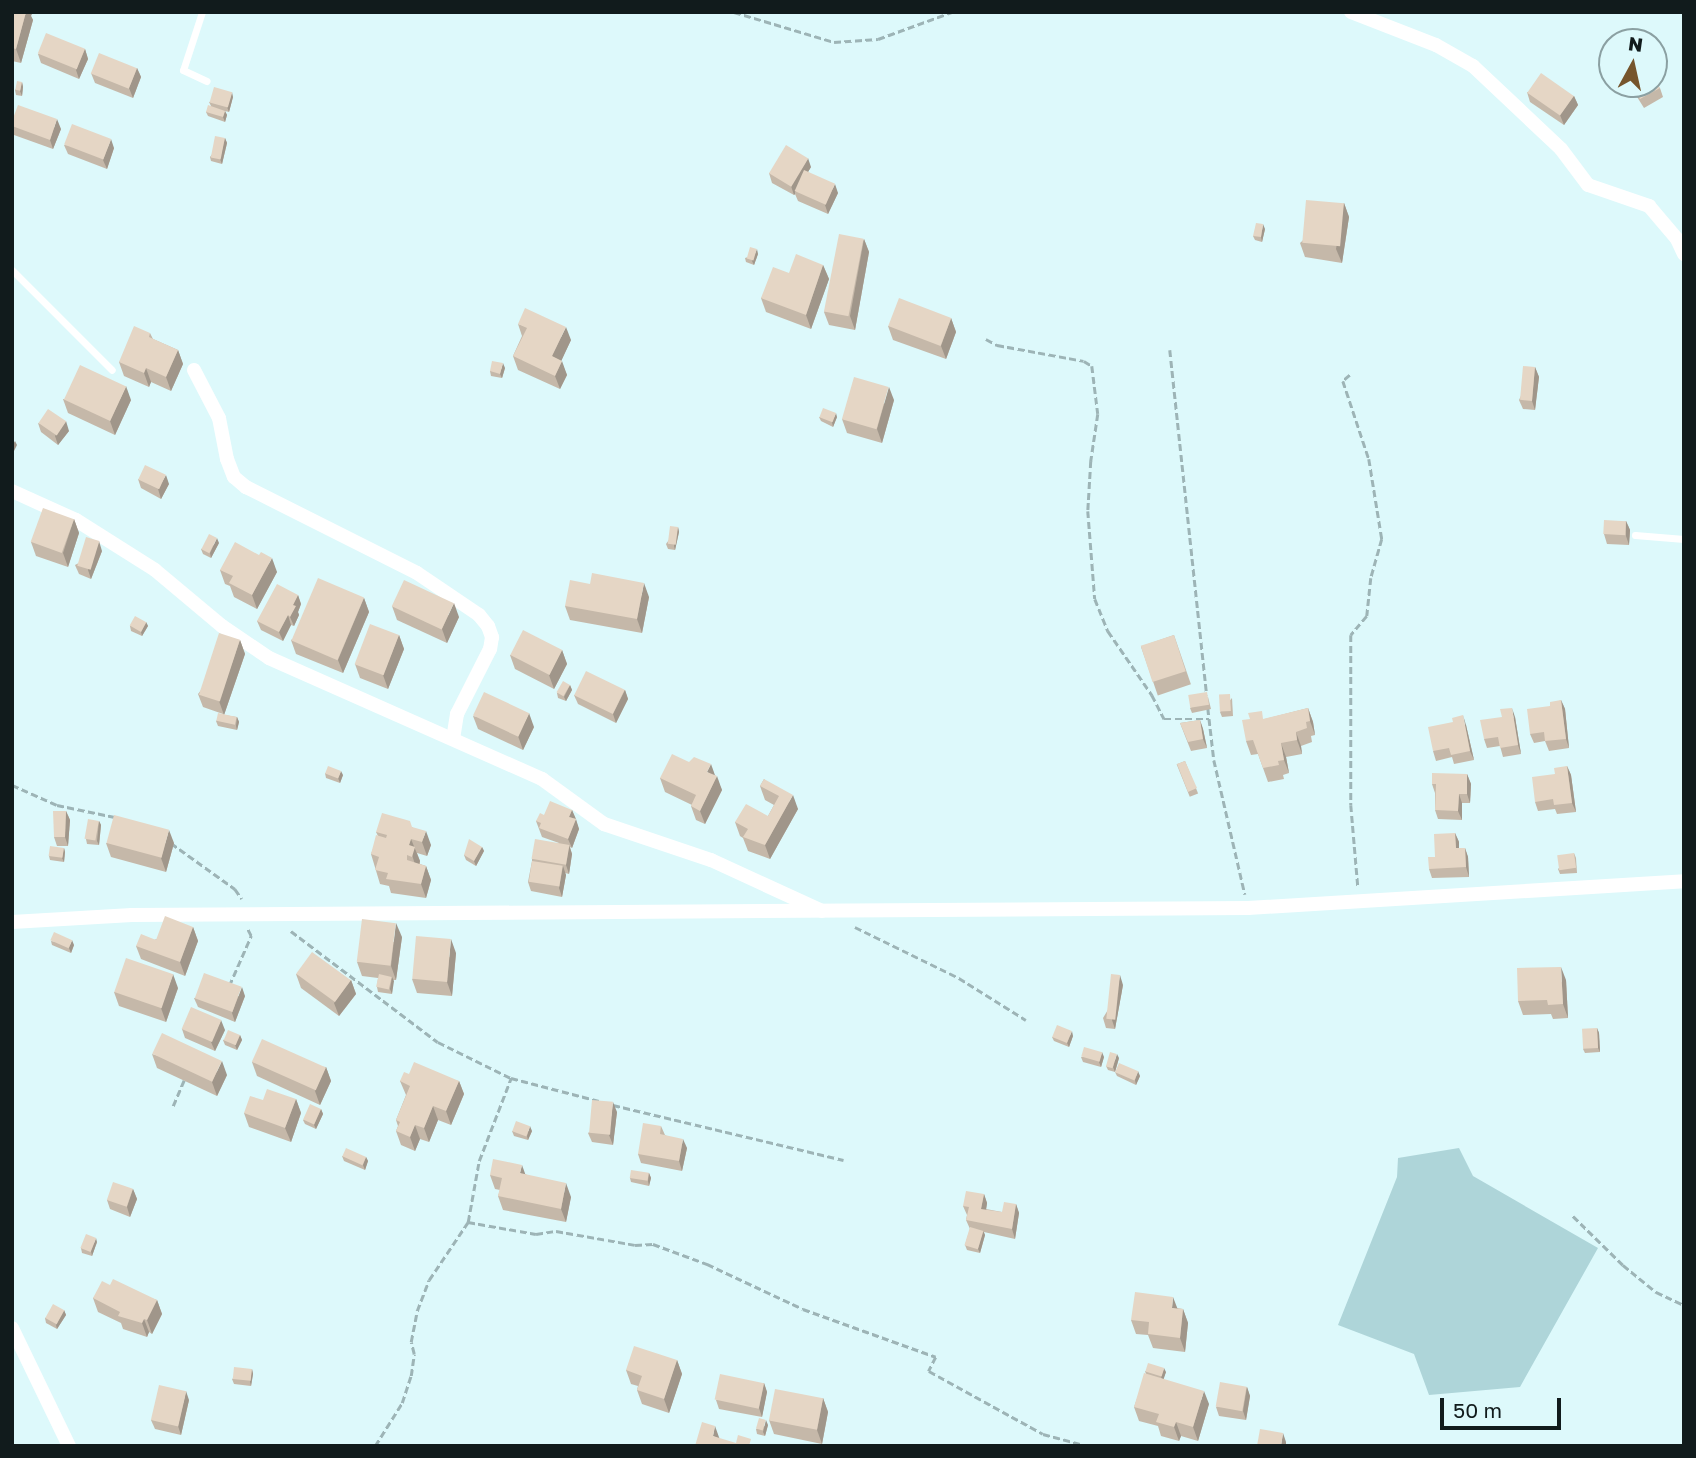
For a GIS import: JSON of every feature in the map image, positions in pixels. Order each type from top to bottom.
[{"type":"street","points":[[1351,12],[1436,45],[1473,66],[1561,149],[1588,185],[1649,206],[1677,239],[1684,254]]},
{"type":"street","points":[[194,370],[219,418],[227,459],[234,477],[246,487],[417,572],[479,615],[488,626],[492,636],[490,649],[457,714],[453,738]]},
{"type":"street","points":[[12,491],[76,520],[155,570],[222,626],[269,658],[542,779],[604,824],[711,860],[827,913]]},
{"type":"street","points":[[12,922],[132,915],[827,913],[1248,908],[1359,904],[1684,881]]},
{"type":"street","points":[[12,1328],[69,1446]]},
{"type":"lane","points":[[202,12],[183,70],[207,81]]},
{"type":"lane","points":[[12,270],[112,370]]},
{"type":"lane","points":[[1635,535],[1684,539]]},
{"type":"path","points":[[734,12],[834,43],[878,39],[952,12]]},
{"type":"path","points":[[986,339],[997,345],[1084,361],[1092,366],[1098,414],[1091,461],[1088,511],[1095,599],[1108,631],[1152,695],[1164,719],[1209,719]]},
{"type":"path","points":[[1170,350],[1214,760],[1248,908]]},
{"type":"path","points":[[1350,375],[1343,381],[1369,458],[1382,539],[1371,578],[1367,616],[1351,635],[1351,805],[1359,904]]},
{"type":"path","points":[[12,785],[57,805],[117,817]]},
{"type":"path","points":[[161,836],[235,889],[247,916],[251,936],[225,995]]},
{"type":"path","points":[[272,916],[438,1042],[510,1078],[696,1127],[844,1160]]},
{"type":"path","points":[[851,925],[959,978],[1026,1020]]},
{"type":"path","points":[[173,1106],[187,1074]]},
{"type":"path","points":[[376,1446],[402,1403],[411,1376],[414,1354],[411,1342],[423,1293],[468,1222],[479,1161],[510,1078]]},
{"type":"path","points":[[1573,1216],[1656,1292],[1684,1305]]},
{"type":"path","points":[[468,1222],[536,1234],[556,1231],[635,1245],[653,1244],[707,1264],[803,1309],[936,1357],[929,1371],[1043,1434],[1088,1446]]},
{"type":"shaded area","points":[[1459,1148],[1473,1176],[1598,1248],[1520,1387],[1429,1395],[1414,1354],[1338,1325],[1397,1177],[1398,1158]]},
{"type":"building","points":[[12,12],[26,12],[16,49],[12,48]]},
{"type":"building","points":[[46,33],[85,49],[77,69],[38,53]]},
{"type":"building","points":[[99,53],[137,68],[129,89],[91,73]]},
{"type":"building","points":[[1541,73],[1574,96],[1560,116],[1527,93]]},
{"type":"building","points":[[17,81],[22,82],[20,91],[15,90]]},
{"type":"building","points":[[214,87],[232,92],[228,108],[210,102]]},
{"type":"building","points":[[18,105],[57,119],[50,140],[12,126]]},
{"type":"building","points":[[208,105],[225,111],[223,117],[206,112]]},
{"type":"building","points":[[72,124],[111,139],[103,160],[64,145]]},
{"type":"building","points":[[215,136],[225,138],[221,160],[211,158]]},
{"type":"building","points":[[786,145],[808,158],[791,187],[769,173]]},
{"type":"building","points":[[804,170],[835,184],[826,205],[795,191]]},
{"type":"building","points":[[1306,200],[1344,203],[1340,246],[1302,243]]},
{"type":"building","points":[[1256,223],[1263,224],[1261,237],[1253,236]]},
{"type":"building","points":[[839,234],[864,239],[848,316],[824,312]]},
{"type":"building","points":[[750,247],[757,249],[753,260],[747,259]]},
{"type":"building","points":[[796,254],[823,265],[806,315],[761,298],[773,267],[789,273]]},
{"type":"building","points":[[899,298],[951,318],[941,346],[888,326]]},
{"type":"building","points":[[525,308],[566,327],[552,356],[562,361],[555,376],[513,356],[527,328],[518,324]]},
{"type":"building","points":[[134,326],[150,333],[149,337],[178,350],[166,377],[146,368],[144,373],[119,362]]},
{"type":"building","points":[[492,361],[503,363],[500,374],[490,371]]},
{"type":"building","points":[[80,365],[126,387],[110,421],[64,399]]},
{"type":"building","points":[[1523,366],[1535,367],[1532,401],[1520,400]]},
{"type":"building","points":[[854,377],[889,387],[876,429],[842,419]]},
{"type":"building","points":[[823,408],[836,413],[832,422],[819,417]]},
{"type":"building","points":[[48,409],[66,421],[57,435],[38,423]]},
{"type":"building","points":[[145,465],[166,475],[159,489],[138,480]]},
{"type":"building","points":[[43,508],[74,519],[62,553],[31,542]]},
{"type":"building","points":[[1604,520],[1626,521],[1625,535],[1603,534]]},
{"type":"building","points":[[670,526],[678,527],[676,545],[668,544]]},
{"type":"building","points":[[209,534],[217,538],[209,553],[201,549]]},
{"type":"building","points":[[86,537],[99,541],[91,570],[77,566]]},
{"type":"building","points":[[235,542],[259,555],[261,552],[272,558],[252,595],[229,583],[233,576],[220,570]]},
{"type":"building","points":[[592,573],[644,583],[637,619],[565,606],[570,580],[590,584]]},
{"type":"building","points":[[318,578],[364,598],[337,660],[291,641]]},
{"type":"building","points":[[404,580],[454,603],[442,630],[392,606]]},
{"type":"building","points":[[277,584],[298,595],[293,605],[296,606],[279,632],[257,621]]},
{"type":"building","points":[[135,616],[146,622],[141,632],[130,626]]},
{"type":"building","points":[[370,624],[399,635],[384,675],[355,664]]},
{"type":"building","points":[[523,630],[562,650],[549,675],[510,655]]},
{"type":"building","points":[[219,633],[240,640],[220,702],[199,695]]},
{"type":"building","points":[[1174,635],[1186,671],[1152,682],[1141,646]]},
{"type":"building","points":[[586,671],[625,690],[613,714],[574,695]]},
{"type":"building","points":[[563,681],[570,685],[563,696],[556,692]]},
{"type":"building","points":[[484,692],[529,713],[518,737],[473,716]]},
{"type":"building","points":[[1207,692],[1209,705],[1190,708],[1188,695]]},
{"type":"building","points":[[1230,694],[1231,711],[1220,712],[1219,695]]},
{"type":"building","points":[[1561,700],[1566,739],[1545,741],[1544,732],[1530,734],[1527,709],[1550,706],[1550,702]]},
{"type":"building","points":[[1308,708],[1310,721],[1306,722],[1307,728],[1296,732],[1297,740],[1281,743],[1284,760],[1278,761],[1279,765],[1263,768],[1253,740],[1246,741],[1242,720],[1250,719],[1248,713],[1262,711],[1263,719]]},
{"type":"building","points":[[1512,708],[1518,745],[1500,748],[1498,737],[1484,739],[1480,720],[1502,717],[1500,709]]},
{"type":"building","points":[[218,713],[237,717],[235,725],[216,721]]},
{"type":"building","points":[[1463,715],[1470,751],[1451,755],[1449,748],[1433,751],[1428,727],[1453,722],[1452,718]]},
{"type":"building","points":[[1200,720],[1203,739],[1188,742],[1180,723]]},
{"type":"building","points":[[672,754],[689,762],[694,757],[711,764],[707,772],[717,776],[700,811],[691,806],[696,795],[660,778]]},
{"type":"building","points":[[1185,761],[1197,788],[1188,792],[1177,764]]},
{"type":"building","points":[[328,766],[341,771],[338,778],[325,773]]},
{"type":"building","points":[[1567,766],[1572,803],[1554,805],[1553,799],[1535,802],[1532,777],[1555,774],[1554,768]]},
{"type":"building","points":[[1432,773],[1467,774],[1467,794],[1459,794],[1458,811],[1435,810],[1436,784],[1432,784]]},
{"type":"building","points":[[764,779],[793,795],[765,845],[743,837],[748,829],[735,822],[746,804],[768,816],[779,796],[760,786]]},
{"type":"building","points":[[550,801],[572,810],[569,817],[576,819],[568,839],[539,828],[541,823],[536,821],[540,813],[544,815]]},
{"type":"building","points":[[53,811],[66,811],[65,837],[54,837]]},
{"type":"building","points":[[382,813],[410,821],[412,827],[426,831],[422,842],[411,839],[409,845],[415,847],[412,857],[407,855],[407,860],[426,866],[421,884],[386,879],[388,873],[375,870],[379,857],[371,854],[376,835],[386,838],[387,835],[376,832]]},
{"type":"building","points":[[114,815],[169,830],[162,858],[106,843]]},
{"type":"building","points":[[88,819],[99,821],[95,841],[85,839]]},
{"type":"building","points":[[1455,833],[1456,848],[1465,848],[1466,867],[1429,869],[1428,857],[1435,857],[1434,834]]},
{"type":"building","points":[[469,839],[482,847],[474,861],[464,855]]},
{"type":"building","points":[[535,839],[569,845],[566,865],[532,859]]},
{"type":"building","points":[[50,846],[64,848],[62,858],[49,856]]},
{"type":"building","points":[[1574,853],[1576,868],[1559,870],[1557,855]]},
{"type":"building","points":[[532,861],[563,866],[559,887],[529,882]]},
{"type":"building","points":[[165,916],[193,927],[180,962],[136,946],[141,934],[156,940]]},
{"type":"building","points":[[362,919],[396,923],[391,966],[357,962]]},
{"type":"building","points":[[54,932],[72,940],[69,948],[50,940]]},
{"type":"building","points":[[416,936],[451,939],[447,982],[412,979]]},
{"type":"building","points":[[312,952],[351,980],[335,1002],[296,974]]},
{"type":"building","points":[[126,958],[173,974],[162,1008],[114,992]]},
{"type":"building","points":[[1561,967],[1563,1004],[1548,1005],[1547,1000],[1518,1001],[1517,968]]},
{"type":"building","points":[[204,973],[242,987],[232,1012],[195,998]]},
{"type":"building","points":[[379,974],[392,977],[389,990],[376,987]]},
{"type":"building","points":[[1111,974],[1120,975],[1115,1020],[1106,1019]]},
{"type":"building","points":[[191,1007],[221,1020],[212,1042],[182,1029]]},
{"type":"building","points":[[1057,1025],[1072,1031],[1067,1043],[1052,1037]]},
{"type":"building","points":[[1597,1028],[1598,1048],[1583,1049],[1582,1029]]},
{"type":"building","points":[[228,1030],[240,1035],[236,1045],[224,1040]]},
{"type":"building","points":[[162,1033],[222,1061],[212,1082],[152,1054]]},
{"type":"building","points":[[262,1039],[326,1067],[316,1090],[252,1062]]},
{"type":"building","points":[[1084,1047],[1102,1052],[1100,1062],[1081,1057]]},
{"type":"building","points":[[1110,1052],[1117,1054],[1113,1068],[1106,1066]]},
{"type":"building","points":[[414,1062],[459,1081],[446,1111],[433,1106],[424,1128],[415,1125],[410,1137],[396,1131],[400,1122],[396,1120],[410,1086],[400,1081],[404,1072],[409,1074]]},
{"type":"building","points":[[1119,1063],[1138,1071],[1134,1080],[1115,1072]]},
{"type":"building","points":[[267,1089],[296,1099],[285,1128],[244,1113],[250,1096],[263,1100]]},
{"type":"building","points":[[592,1100],[613,1102],[610,1135],[589,1133]]},
{"type":"building","points":[[310,1104],[321,1109],[314,1124],[303,1120]]},
{"type":"building","points":[[516,1121],[530,1126],[526,1136],[512,1131]]},
{"type":"building","points":[[643,1123],[661,1126],[660,1134],[683,1139],[679,1161],[638,1154]]},
{"type":"building","points":[[346,1148],[366,1157],[362,1165],[342,1156]]},
{"type":"building","points":[[493,1159],[522,1165],[520,1173],[566,1183],[561,1209],[498,1196],[502,1178],[490,1175]]},
{"type":"building","points":[[631,1170],[649,1173],[648,1181],[630,1178]]},
{"type":"building","points":[[113,1182],[133,1189],[127,1207],[107,1200]]},
{"type":"building","points":[[966,1191],[984,1194],[981,1209],[1002,1212],[1004,1202],[1016,1204],[1012,1229],[966,1220],[969,1207],[963,1206]]},
{"type":"building","points":[[970,1227],[983,1231],[978,1249],[964,1245]]},
{"type":"building","points":[[86,1234],[96,1238],[91,1252],[80,1248]]},
{"type":"building","points":[[113,1279],[157,1300],[147,1320],[144,1319],[142,1323],[118,1316],[120,1312],[93,1298],[102,1281],[110,1285]]},
{"type":"building","points":[[1135,1292],[1173,1297],[1172,1308],[1183,1309],[1180,1338],[1148,1334],[1149,1322],[1131,1320]]},
{"type":"building","points":[[53,1304],[64,1310],[57,1324],[45,1318]]},
{"type":"building","points":[[634,1346],[677,1360],[664,1399],[637,1390],[642,1376],[626,1370]]},
{"type":"building","points":[[1148,1363],[1164,1368],[1162,1377],[1145,1372]]},
{"type":"building","points":[[234,1367],[252,1369],[251,1381],[233,1379]]},
{"type":"building","points":[[1144,1373],[1204,1391],[1193,1427],[1176,1422],[1174,1427],[1156,1422],[1159,1414],[1134,1407]]},
{"type":"building","points":[[720,1374],[764,1383],[759,1409],[715,1399]]},
{"type":"building","points":[[1220,1382],[1247,1387],[1242,1411],[1216,1407]]},
{"type":"building","points":[[159,1385],[186,1391],[178,1426],[151,1420]]},
{"type":"building","points":[[775,1389],[823,1398],[817,1430],[769,1420]]},
{"type":"building","points":[[759,1418],[766,1420],[763,1431],[756,1429]]},
{"type":"building","points":[[702,1422],[715,1426],[713,1436],[736,1443],[738,1435],[751,1439],[749,1446],[695,1446]]},
{"type":"building","points":[[1260,1429],[1283,1433],[1281,1446],[1257,1446]]}]
